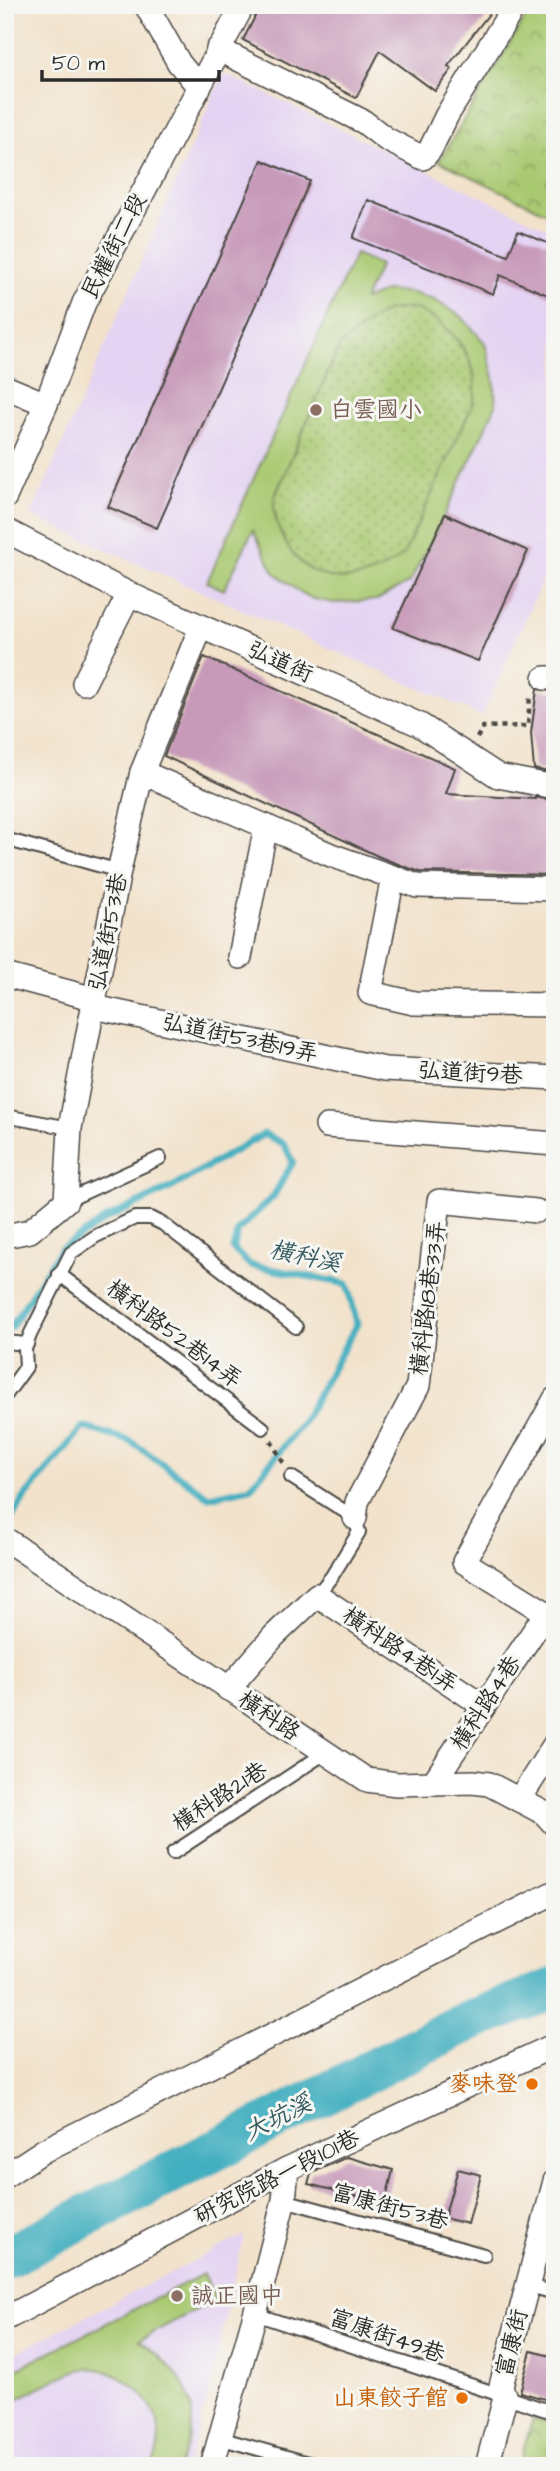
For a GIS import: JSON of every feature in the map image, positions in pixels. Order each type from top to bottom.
[{"type":"street","points":[[146,5],[179,63],[198,86]]},
{"type":"street","name":"民權街二段","points":[[5,497],[46,404],[84,303],[243,5]]},
{"type":"street","points":[[218,49],[363,122],[386,139],[423,158],[515,5]]},
{"type":"street","points":[[5,387],[46,404]]},
{"type":"street","name":"弘道街","points":[[5,530],[129,594],[420,725],[498,776],[555,788]]},
{"type":"street","points":[[84,683],[129,594]]},
{"type":"street","name":"弘道街53巷","points":[[66,1200],[70,1128],[119,870],[142,772],[201,627]]},
{"type":"street","points":[[142,772],[331,855],[417,886],[555,890]]},
{"type":"street","points":[[240,957],[266,826]]},
{"type":"street","points":[[393,877],[370,993],[414,1003],[555,1005]]},
{"type":"street","name":"弘道街53巷19弄","points":[[5,975],[95,1003],[385,1069]]},
{"type":"street","name":"弘道街9巷","points":[[385,1069],[555,1078]]},
{"type":"street","points":[[327,1126],[555,1144]]},
{"type":"street","points":[[5,1236],[30,1231],[66,1200]]},
{"type":"street","name":"橫科路18巷33弄","points":[[355,1518],[357,1502],[418,1386],[439,1201],[536,1210]]},
{"type":"street","name":"橫科路4巷","points":[[433,1783],[484,1706],[550,1616],[464,1562],[555,1398]]},
{"type":"street","name":"橫科路","points":[[10,1542],[367,1780],[397,1784],[489,1784],[544,1813],[555,1825]]},
{"type":"street","points":[[228,1689],[274,1636],[317,1595]]},
{"type":"street","name":"橫科路4巷1弄","points":[[317,1595],[484,1706]]},
{"type":"street","points":[[519,1800],[555,1744]]},
{"type":"street","points":[[5,2176],[43,2151],[555,1892]]},
{"type":"street","name":"研究院路一段101巷","points":[[5,2319],[287,2169],[555,2045]]},
{"type":"street","points":[[5,2163],[43,2151]]},
{"type":"street","points":[[212,2466],[285,2200],[287,2169]]},
{"type":"street","name":"富康街","points":[[487,2466],[505,2398],[501,2386],[526,2285],[547,2241],[555,2180]]},
{"type":"lane","points":[[5,839],[119,870]]},
{"type":"lane","points":[[5,1116],[70,1128]]},
{"type":"lane","points":[[66,1200],[160,1158]]},
{"type":"lane","points":[[536,1210],[552,1205],[555,1185]]},
{"type":"lane","points":[[5,1396],[26,1367],[27,1344],[71,1253],[96,1236],[135,1218],[150,1218],[163,1224],[296,1327]]},
{"type":"lane","name":"橫科路52巷14弄","points":[[59,1273],[263,1428]]},
{"type":"lane","points":[[5,1342],[27,1344]]},
{"type":"lane","points":[[291,1477],[355,1518],[359,1532],[317,1595]]},
{"type":"lane","name":"橫科路21巷","points":[[173,1853],[325,1753]]},
{"type":"lane","name":"富康街53巷","points":[[285,2200],[484,2255]]},
{"type":"lane","points":[[526,2285],[555,2293]]},
{"type":"lane","name":"富康街49巷","points":[[255,2314],[555,2413]]},
{"type":"lane","points":[[219,2438],[315,2465]]},
{"type":"path","points":[[468,756],[482,727],[528,726],[531,681],[550,678]]},
{"type":"path","points":[[263,1428],[291,1477]]},
{"type":"shaded area","name":"白雲國小","points":[[223,73],[555,232],[555,552],[482,716],[31,516]]},
{"type":"shaded area","name":"誠正國中","points":[[244,2235],[207,2401],[188,2466],[5,2466],[5,2358]]},
{"type":"green space","points":[[541,5],[555,5],[555,217],[439,161],[528,13]]},
{"type":"green space","points":[[355,254],[380,265],[364,300],[386,291],[409,292],[434,300],[461,316],[485,343],[494,378],[496,405],[410,582],[377,600],[335,603],[313,599],[274,572],[253,530],[224,590],[207,582]],"holes":[[[413,308],[445,327],[462,346],[475,380],[474,402],[404,554],[388,565],[356,578],[323,575],[295,556],[284,540],[276,520],[274,498],[339,346],[372,319],[389,310]]]},
{"type":"green space","points":[[413,308],[435,319],[462,346],[472,368],[475,383],[474,402],[404,554],[372,573],[356,578],[323,575],[295,556],[284,540],[276,520],[274,499],[339,346],[372,319],[389,310]]},
{"type":"green space","points":[[203,2274],[216,2299],[139,2340],[170,2366],[188,2394],[192,2409],[192,2426],[179,2466],[152,2466],[159,2440],[154,2412],[139,2392],[116,2375],[91,2369],[79,2370],[5,2405],[5,2375]]},
{"type":"green space","points":[[533,2418],[555,2424],[555,2466],[518,2466]]},
{"type":"building","points":[[261,5],[496,5],[448,66],[452,69],[435,91],[380,51],[356,98],[243,40]]},
{"type":"building","points":[[262,160],[310,181],[157,528],[108,507]]},
{"type":"building","points":[[368,200],[508,256],[518,231],[555,246],[555,298],[500,275],[493,294],[353,238]]},
{"type":"building","points":[[445,514],[528,551],[478,661],[393,628]]},
{"type":"building","points":[[204,657],[455,768],[446,794],[535,797],[555,801],[555,875],[420,872],[382,858],[164,756]]},
{"type":"building","points":[[537,689],[555,692],[555,773],[534,769],[531,733]]},
{"type":"building","points":[[347,2157],[393,2170],[385,2203],[308,2184],[311,2173]]},
{"type":"building","points":[[458,2169],[481,2175],[468,2224],[444,2218]]},
{"type":"building","points":[[531,2351],[555,2357],[555,2402],[520,2392]]},
{"type":"waterway","name":"橫科溪","points":[[5,1329],[11,1327],[61,1249],[104,1220],[174,1186],[264,1134],[284,1144],[293,1162],[273,1197],[238,1230],[233,1249],[250,1265],[347,1284],[357,1324],[303,1422],[250,1488],[209,1497],[130,1441],[83,1427],[25,1497],[5,1528]]},
{"type":"waterway","name":"橫科溪","points":[[5,1751],[8,1763],[5,1795]]},
{"type":"waterway","name":"大坑溪","points":[[5,2258],[460,2025],[555,1988]]},
{"type":"place","name":"白雲國小","points":[[316,410]]},
{"type":"place","name":"麥味登","points":[[532,2084]]},
{"type":"place","name":"誠正國中","points":[[177,2296]]},
{"type":"place","name":"山東餃子館","points":[[462,2398]]}]
